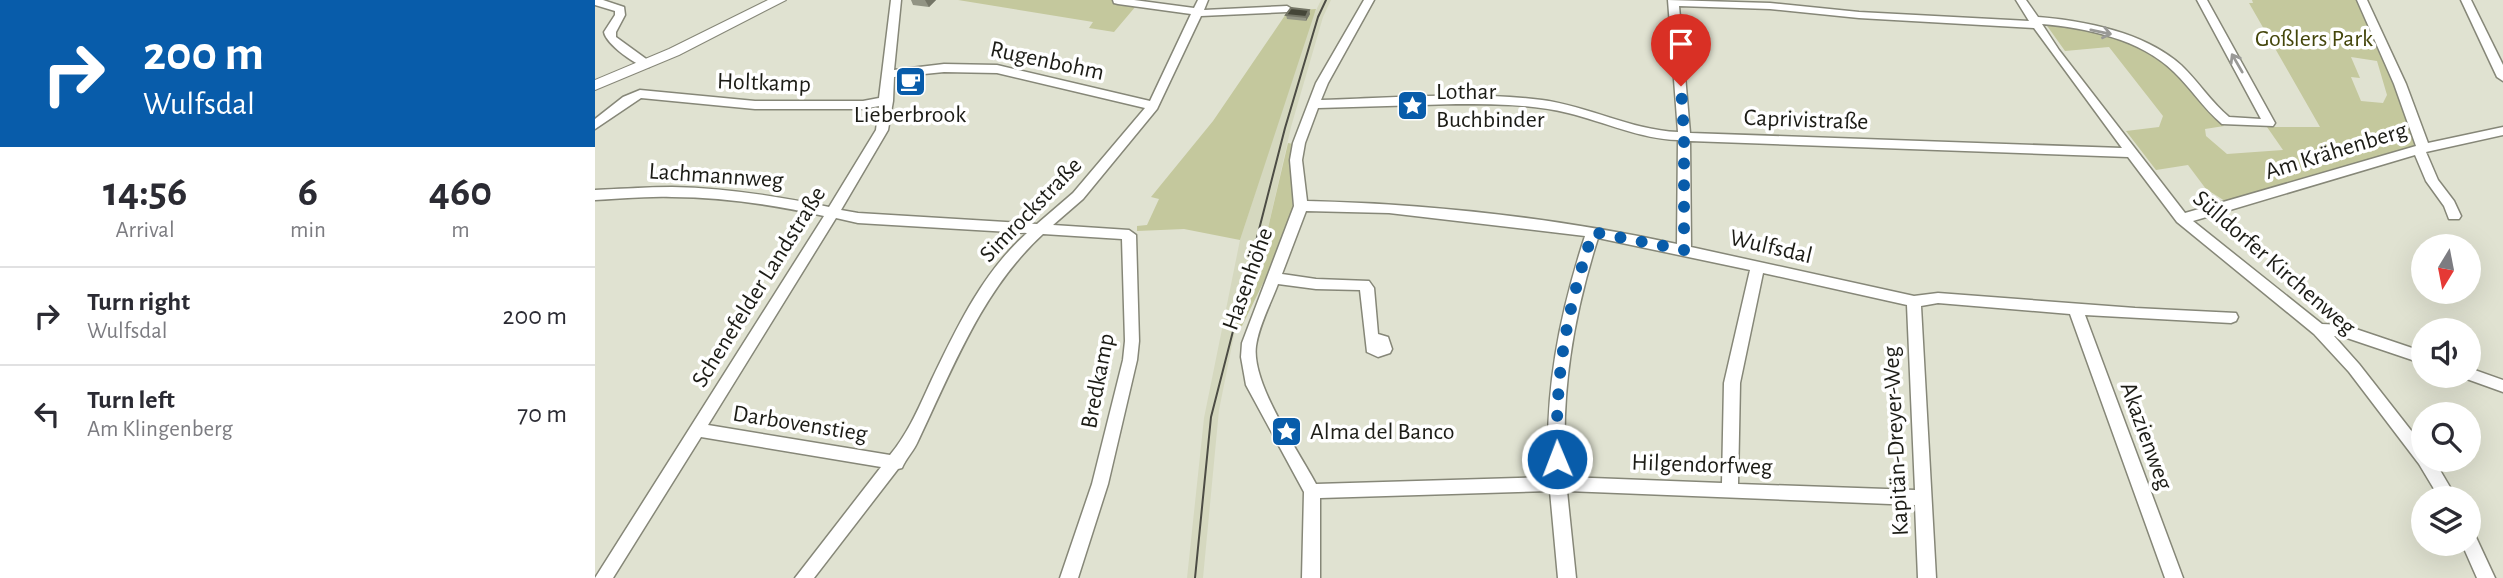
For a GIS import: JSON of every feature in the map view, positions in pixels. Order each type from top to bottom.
[{"type":"main road","points":[[595,83],[645,64],[779,0]]},
{"type":"street","name":"Schenefelder Landstraße","points":[[603,578],[882,131],[896,0]]},
{"type":"street","name":"Simrockstraße","points":[[804,578],[910,442],[978,303],[1009,262],[1038,230],[1078,196],[1153,106],[1203,0]]},
{"type":"street","points":[[1369,0],[1376,0]]},
{"type":"street","name":"Hasenhöhe","points":[[1311,578],[1312,491],[1254,386],[1250,370],[1249,343],[1301,206],[1296,160],[1299,143],[1322,83],[1369,0]]},
{"type":"street","name":"Sülldorfer Kirchenweg","points":[[2021,0],[2182,219],[2319,330],[2354,368],[2411,443]]},
{"type":"street","points":[[1684,250],[1684,136],[1673,1],[1770,6],[1859,15],[2035,22],[2105,33],[2144,46],[2177,68],[2223,120],[2269,123],[2202,0]]},
{"type":"street","points":[[2362,0],[2389,56],[2431,178],[2451,204],[2454,216]]},
{"type":"street","points":[[2466,0],[2503,77]]},
{"type":"street","points":[[595,1],[620,9],[620,15],[610,32],[611,38],[645,64]]},
{"type":"street","points":[[1118,1],[1198,12],[1287,9]]},
{"type":"street","name":"Rugenbohm","points":[[889,74],[944,68],[997,69],[1153,106]]},
{"type":"street","name":"Holtkamp","points":[[595,125],[627,100],[641,94],[755,105],[863,104],[887,101]]},
{"type":"street","name":"Caprivistraße","points":[[1315,104],[1501,101],[1543,104],[1639,131],[1684,136],[2131,153]]},
{"type":"street","name":"Am Krähenberg","points":[[2182,219],[2421,149],[2503,131]]},
{"type":"street","name":"Lachmannweg","points":[[595,195],[672,192],[734,196],[818,209],[832,215],[1038,230]]},
{"type":"street","name":"Wulfsdal","points":[[1301,206],[1389,208],[1593,232],[1914,301],[1938,298],[2076,310],[2231,317]]},
{"type":"street","name":"Bredkamp","points":[[1038,230],[1122,233],[1131,238],[1130,360],[1100,484],[1069,578]]},
{"type":"street","points":[[1567,578],[1557,484],[1556,410],[1562,347],[1573,293],[1593,232]]},
{"type":"street","points":[[1730,490],[1732,383],[1757,268]]},
{"type":"street","points":[[1273,278],[1316,284],[1364,285],[1367,288],[1371,337]]},
{"type":"street","name":"Kapitän-Dreyer-Weg","points":[[1914,301],[1927,578]]},
{"type":"street","name":"Akazienweg","points":[[2076,310],[2174,578]]},
{"type":"street","points":[[2319,330],[2344,331],[2411,354]]},
{"type":"street","points":[[2481,378],[2503,386]]},
{"type":"street","name":"Darbovenstieg","points":[[697,430],[896,463]]},
{"type":"street","name":"Hilgendorfweg","points":[[1312,491],[1557,484],[1923,498]]},
{"type":"street","points":[[2476,556],[2486,578]]},
{"type":"shaded area","points":[[1321,0],[1331,0],[1323,17],[1291,127],[1264,245],[1236,325],[1219,410],[1203,578],[1187,578],[1204,418],[1240,240],[1309,25]]},
{"type":"green space","points":[[958,0],[1113,0],[1112,2],[1136,6],[1114,32],[1089,28],[1093,22]]},
{"type":"green space","name":"Goßlers Park","points":[[2252,0],[2358,0],[2400,84],[2416,147],[2225,201],[2206,189],[2188,165],[2156,170],[2126,131],[2159,127],[2163,116],[2109,47],[2065,51],[2045,23],[2110,37],[2155,56],[2183,80],[2224,126],[2205,129],[2206,136],[2227,154],[2283,150],[2267,127],[2320,127],[2249,3],[2253,3]],"holes":[[[2351,57],[2377,61],[2387,95],[2383,103],[2361,101],[2351,77],[2360,78]]]},
{"type":"green space","points":[[1316,9],[1240,240],[1184,229],[1137,231],[1137,226],[1147,225],[1159,199],[1151,197],[1213,121],[1288,11]]},
{"type":"green space","points":[[1288,143],[1293,144],[1293,212],[1242,326],[1236,325],[1264,245]]},
{"type":"building","points":[[1291,8],[1309,10],[1306,17],[1286,15]]},
{"type":"tram line","points":[[1195,578],[1211,417],[1285,128],[1318,17],[1326,0]]},
{"type":"place","name":"Lieberbrook","points":[[910,81]]},
{"type":"place","name":"Lothar Buchbinder","points":[[1413,106]]},
{"type":"place","name":"Alma del Banco","points":[[1287,432]]},
{"type":"route","points":[[1557,459],[1556,410],[1562,347],[1573,293],[1593,232],[1684,250],[1686,216],[1681,86]]}]
